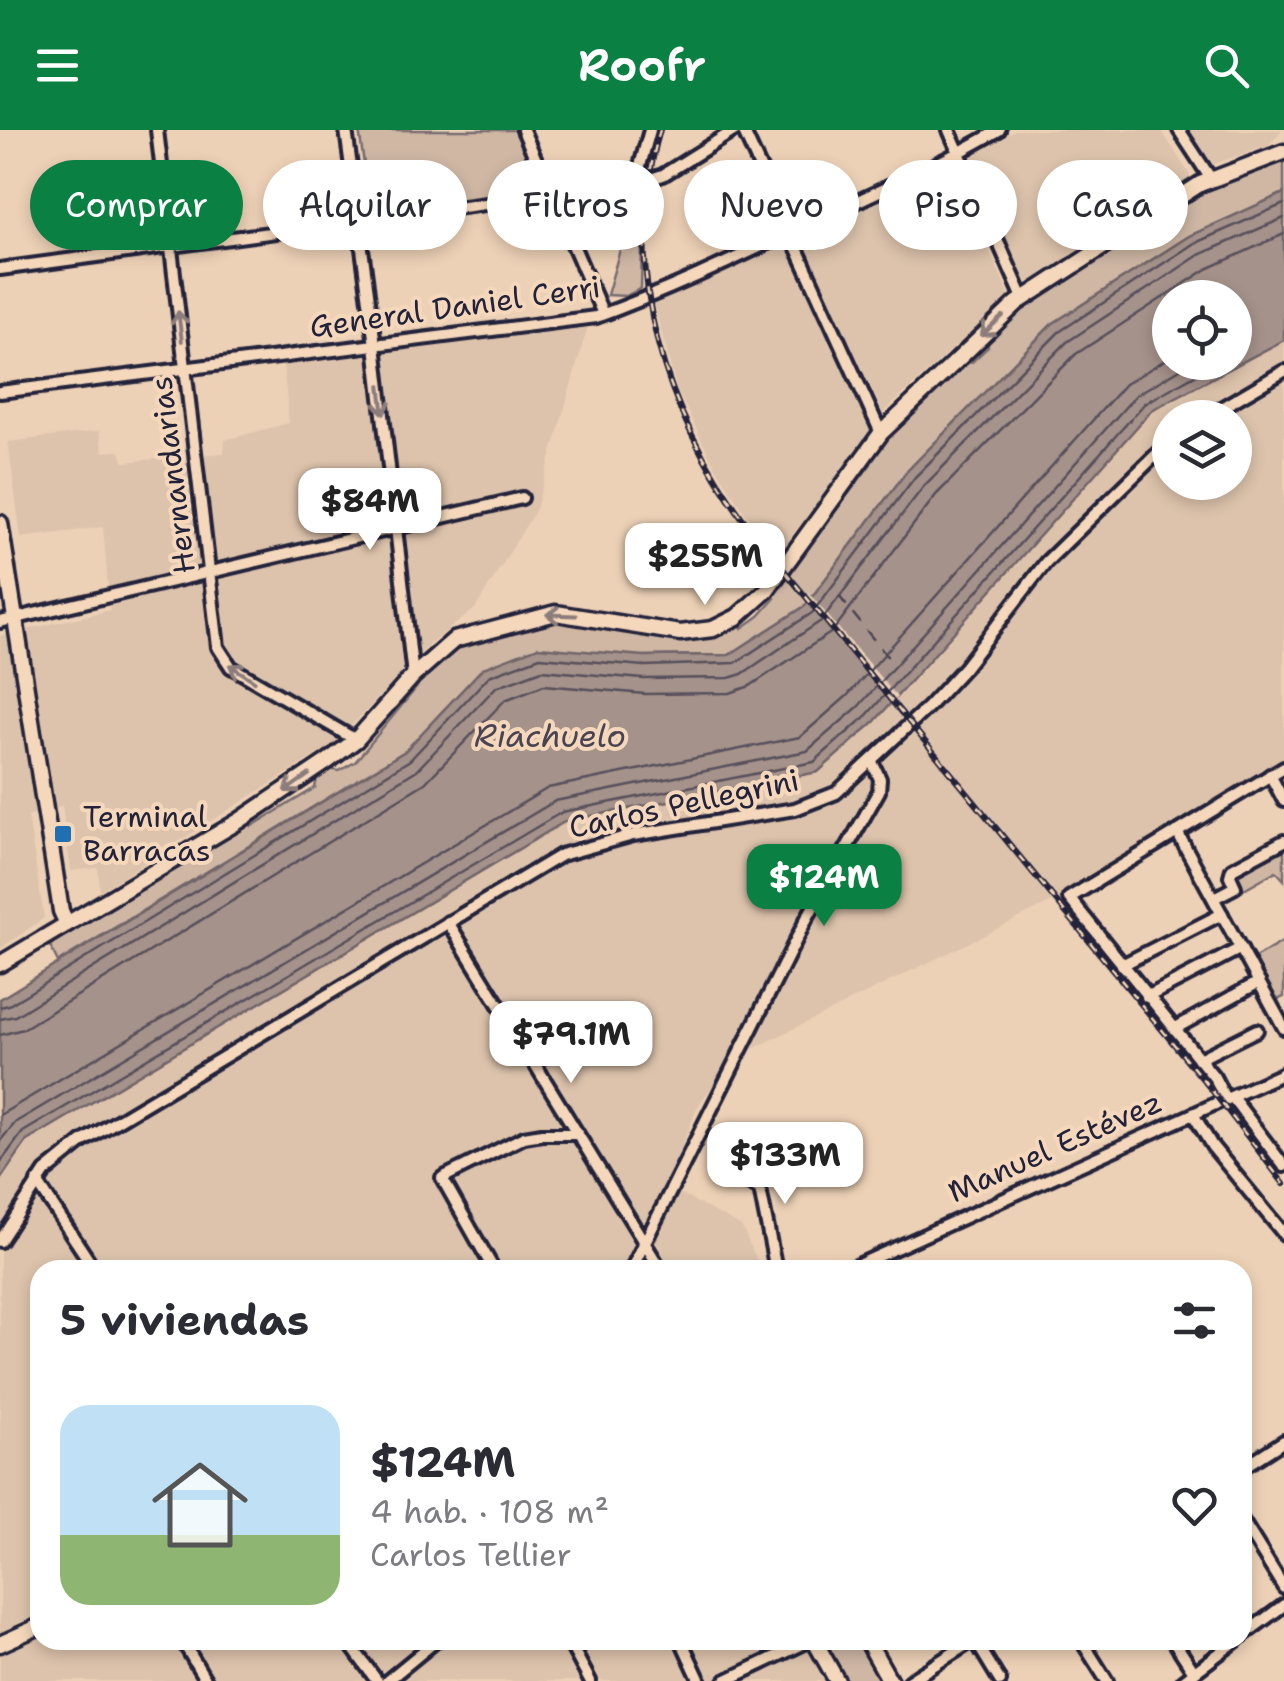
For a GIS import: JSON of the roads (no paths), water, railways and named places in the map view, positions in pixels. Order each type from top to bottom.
[{"type":"main road","points":[[0,964],[256,811],[356,740],[412,676],[454,640],[544,614],[562,613],[680,633],[698,632],[728,622],[766,591],[881,433],[1023,298],[1210,180],[1284,152]]},
{"type":"main road","points":[[0,527],[7,620],[61,911],[67,924]]},
{"type":"main road","points":[[0,1644],[30,1630]]},
{"type":"main road","points":[[818,1650],[837,1681]]},
{"type":"main road","points":[[873,1650],[890,1681]]},
{"type":"street","name":"Hernandarias","points":[[157,130],[160,160]]},
{"type":"street","points":[[346,130],[350,160]]},
{"type":"street","points":[[523,130],[537,160]]},
{"type":"street","points":[[642,160],[650,130]]},
{"type":"street","points":[[664,174],[734,130]]},
{"type":"street","points":[[743,130],[757,160]]},
{"type":"street","points":[[948,130],[1023,298]]},
{"type":"street","name":"General Daniel Cerri","points":[[859,201],[959,154],[999,130]]},
{"type":"street","points":[[1179,130],[1210,180]]},
{"type":"street","points":[[0,269],[147,250]]},
{"type":"street","name":"Hernandarias","points":[[170,250],[216,641],[228,664],[356,740]]},
{"type":"street","points":[[363,250],[412,676]]},
{"type":"street","points":[[576,250],[603,314]]},
{"type":"street","name":"General Daniel Cerri","points":[[0,392],[603,314],[751,250]]},
{"type":"street","points":[[798,250],[881,433]]},
{"type":"street","points":[[1235,400],[1284,371]]},
{"type":"street","name":"Carlos Pellegrini","points":[[0,1241],[36,1182],[82,1142],[572,850],[633,835],[804,806],[836,793],[964,668],[1046,562],[1152,459]]},
{"type":"street","points":[[7,620],[522,498]]},
{"type":"street","points":[[636,1260],[806,918],[879,791],[880,779],[872,762]]},
{"type":"street","points":[[1284,767],[1069,898],[1284,1166]]},
{"type":"street","points":[[1270,775],[1284,801]]},
{"type":"street","points":[[1178,832],[1284,1028]]},
{"type":"street","points":[[1214,898],[1235,887],[1230,876],[1232,870],[1284,841]]},
{"type":"street","points":[[1122,966],[1222,914]]},
{"type":"street","points":[[448,922],[656,1260]]},
{"type":"street","points":[[1147,996],[1240,948]]},
{"type":"street","points":[[1174,1030],[1260,982]]},
{"type":"street","points":[[1199,1059],[1257,1030]]},
{"type":"street","name":"Manuel Estévez","points":[[884,1260],[1284,1073]]},
{"type":"street","points":[[1193,1114],[1212,1146],[1284,1234]]},
{"type":"street","points":[[488,1260],[442,1178],[524,1138],[577,1134]]},
{"type":"street","points":[[740,1179],[760,1189],[774,1260]]},
{"type":"street","points":[[36,1182],[88,1260]]},
{"type":"street","points":[[1252,1462],[1284,1442]]},
{"type":"street","points":[[1252,1536],[1284,1588]]},
{"type":"street","points":[[1252,1629],[1284,1605]]},
{"type":"street","points":[[188,1650],[206,1681]]},
{"type":"street","points":[[354,1650],[377,1681]]},
{"type":"street","points":[[387,1681],[424,1650]]},
{"type":"street","points":[[573,1650],[590,1681]]},
{"type":"street","points":[[686,1650],[700,1681]]},
{"type":"street","points":[[725,1681],[791,1650]]},
{"type":"street","points":[[909,1681],[958,1650]]},
{"type":"street","points":[[980,1650],[1000,1681]]},
{"type":"street","points":[[1087,1650],[1107,1681]]},
{"type":"street","points":[[1180,1650],[1194,1672]]},
{"type":"street","points":[[1182,1681],[1224,1650]]},
{"type":"water","name":"Riachuelo","points":[[1284,193],[1284,340],[1252,357],[1252,280],[1152,280],[1152,380],[1209,380],[1171,400],[1152,400],[1152,410],[874,722],[818,772],[566,821],[27,1141],[0,1180],[0,999],[405,751],[483,668],[538,647],[644,656],[729,655],[805,606],[907,471],[1052,324],[1167,250],[1188,250],[1188,237]]},
{"type":"railway","points":[[660,130],[648,184],[644,238],[648,291],[658,343],[674,394],[723,490],[755,535],[1210,1088],[1284,1184]]},
{"type":"place","name":"Terminal Barracas","points":[[63,834]]}]
